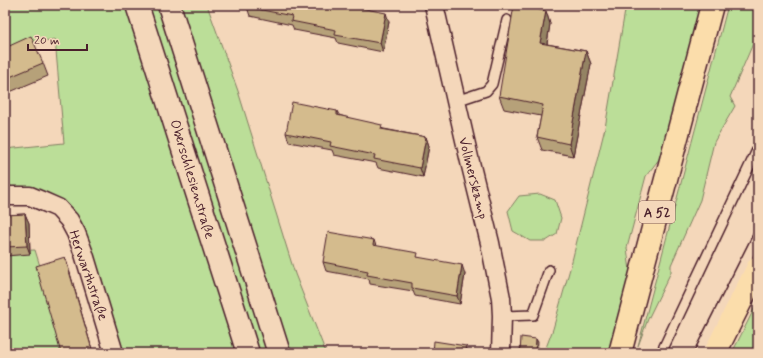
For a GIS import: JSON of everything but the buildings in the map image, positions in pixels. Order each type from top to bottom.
[{"type":"highway","name":"A 52","points":[[620,353],[712,5]]},
{"type":"highway","points":[[715,353],[758,267]]},
{"type":"main road","name":"Oberschlesienstraße","points":[[138,5],[248,353]]},
{"type":"main road","name":"Oberschlesienstraße","points":[[169,5],[279,353]]},
{"type":"street","name":"Vollmerskamp","points":[[434,5],[490,243],[501,298],[501,353]]},
{"type":"street","name":"Herwarthstraße","points":[[5,196],[30,196],[58,208],[69,220],[84,254],[114,353]]},
{"type":"lane","points":[[456,101],[486,91],[492,84],[506,20]]},
{"type":"lane","points":[[661,353],[758,148]]},
{"type":"lane","points":[[699,353],[758,236]]},
{"type":"lane","points":[[502,316],[533,315],[549,270]]},
{"type":"green space","points":[[5,5],[136,5],[246,353],[113,353],[63,213],[5,193],[5,149],[64,143],[55,39],[5,48]]},
{"type":"green space","points":[[139,5],[168,5],[279,353],[249,353]]},
{"type":"green space","points":[[170,5],[207,5],[238,91],[295,274],[326,353],[280,353]]},
{"type":"green space","points":[[626,5],[701,5],[660,158],[646,176],[627,248],[630,271],[608,353],[544,353],[553,329],[571,265],[605,128]]},
{"type":"green space","points":[[728,5],[758,5],[758,32],[730,97],[735,106],[714,142],[700,200],[671,265],[671,272],[648,319],[638,346]]},
{"type":"green space","points":[[540,194],[555,200],[561,218],[557,234],[546,241],[530,241],[513,231],[508,211],[519,196]]},
{"type":"green space","points":[[35,250],[67,353],[5,353],[5,251]]},
{"type":"green space","points":[[758,301],[758,353],[732,353]]}]
